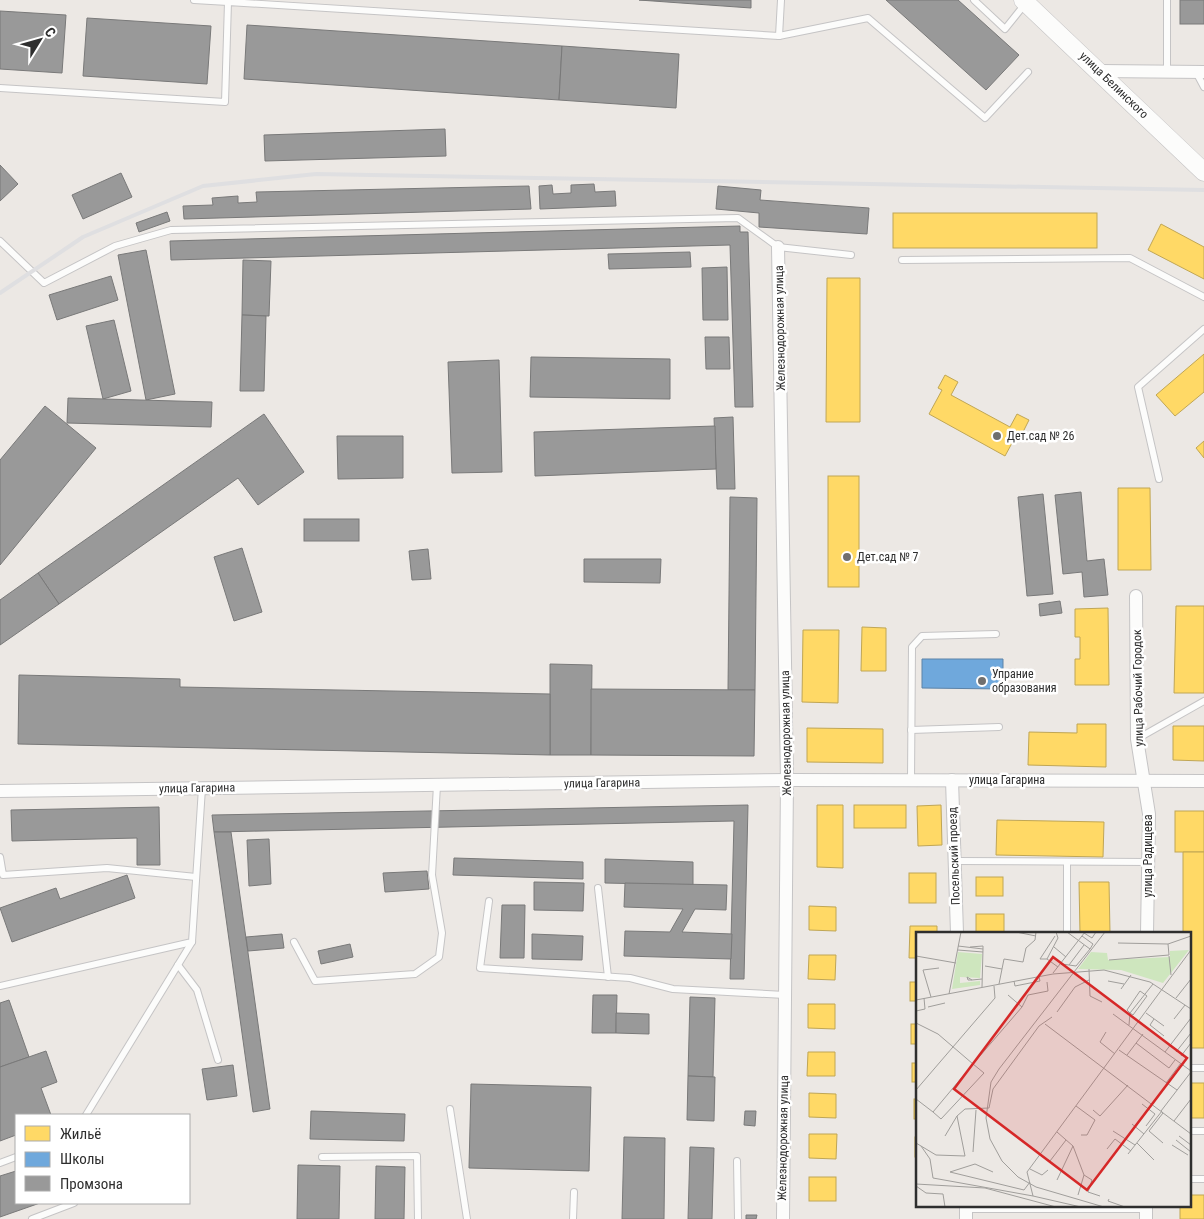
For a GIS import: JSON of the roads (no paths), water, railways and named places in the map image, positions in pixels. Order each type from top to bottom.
[{"type":"street","name":"улица Белинского","points":[[1025,1],[1204,172]]},
{"type":"street","points":[[1100,71],[1200,72]]},
{"type":"street","name":"Железнодорожная улица","points":[[778,248],[787,780],[782,1219]]},
{"type":"street","name":"улица Рабочий Городок","points":[[1136,596],[1137,739],[1143,780]]},
{"type":"street","name":"улица Гагарина","points":[[0,791],[787,780],[1204,781]]},
{"type":"street","name":"Посельский проезд","points":[[952,780],[957,932]]},
{"type":"street","name":"улица Радищева","points":[[1143,780],[1149,814],[1147,932]]},
{"type":"lane","points":[[194,0],[779,36],[868,18],[985,118],[1028,72]]},
{"type":"lane","points":[[779,36],[781,0]]},
{"type":"lane","points":[[974,0],[1005,29],[1025,1]]},
{"type":"lane","points":[[1167,0],[1167,72]]},
{"type":"lane","points":[[0,88],[224,102],[228,1]]},
{"type":"lane","points":[[1200,72],[1204,87]]},
{"type":"lane","points":[[0,240],[44,283],[115,246],[171,230],[738,218],[778,248],[851,255]]},
{"type":"lane","points":[[902,260],[1130,258],[1204,297]]},
{"type":"lane","points":[[1159,479],[1138,387],[1204,329]]},
{"type":"lane","points":[[911,780],[912,647],[922,636],[996,634]]},
{"type":"lane","points":[[1137,739],[1204,701]]},
{"type":"lane","points":[[912,730],[999,727]]},
{"type":"lane","points":[[294,942],[315,980],[415,974],[439,957],[442,933],[432,875],[437,785]]},
{"type":"lane","points":[[87,1114],[192,942],[202,788]]},
{"type":"lane","points":[[0,857],[3,875],[107,868],[196,877]]},
{"type":"lane","points":[[954,861],[1148,862]]},
{"type":"lane","points":[[1067,862],[1067,932]]},
{"type":"lane","points":[[598,888],[608,977]]},
{"type":"lane","points":[[489,901],[480,968],[630,978],[673,989],[785,995]]},
{"type":"lane","points":[[0,986],[192,942]]},
{"type":"lane","points":[[178,965],[197,990],[218,1060]]},
{"type":"lane","points":[[450,1109],[467,1219]]},
{"type":"lane","points":[[1194,1131],[1204,1131]]},
{"type":"lane","points":[[322,1157],[417,1156],[418,1219]]},
{"type":"lane","points":[[0,1163],[15,1158]]},
{"type":"lane","points":[[737,1161],[738,1219]]},
{"type":"lane","points":[[573,1219],[574,1192]]},
{"type":"lane","points":[[32,1219],[71,1204]]},
{"type":"lane","points":[[966,1211],[1146,1211]]},
{"type":"railway","points":[[0,293],[83,237],[203,186],[316,174],[1204,190]]},
{"type":"place","name":"Дет.сад № 26","points":[[997,436]]},
{"type":"place","name":"Дет.сад № 7","points":[[847,557]]},
{"type":"place","name":"Упрание образования","points":[[982,681]]}]
